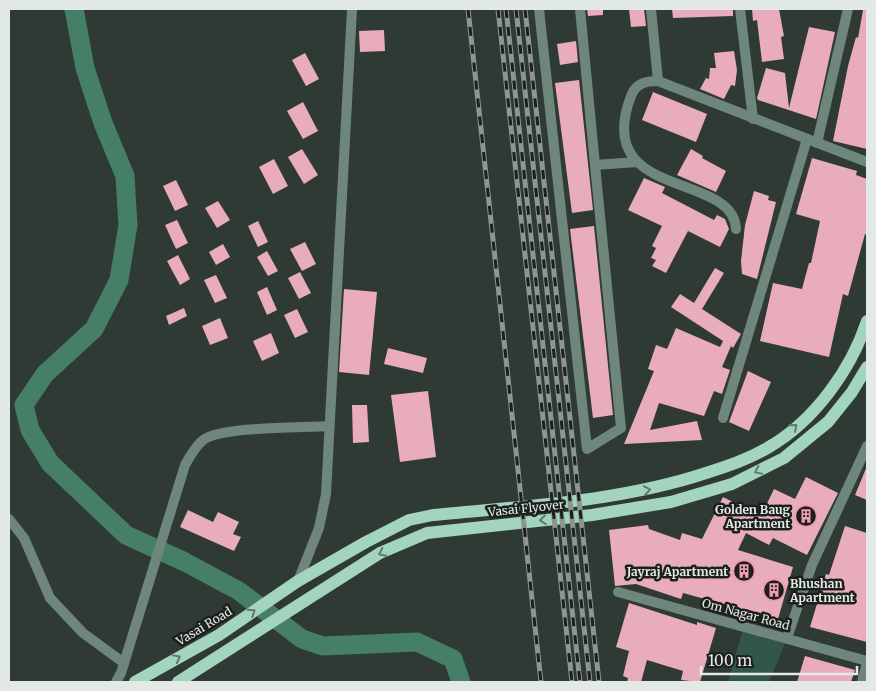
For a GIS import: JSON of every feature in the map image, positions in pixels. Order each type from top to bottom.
[{"type":"main road","name":"Vasai Flyover","points":[[298,581],[409,520],[433,515],[616,495],[660,488],[734,464],[770,447],[819,405],[836,384],[851,360],[867,321]]},
{"type":"main road","name":"Vasai Flyover","points":[[178,682],[380,553],[427,533],[592,514],[671,502],[732,484],[784,458],[828,422],[852,392],[867,367]]},
{"type":"main road","name":"Vasai Road","points":[[135,682],[219,635],[298,581]]},
{"type":"street","points":[[298,581],[319,528],[326,494],[352,9]]},
{"type":"street","points":[[539,9],[587,449],[621,428],[580,9]]},
{"type":"street","points":[[651,9],[658,81]]},
{"type":"street","points":[[740,9],[753,119]]},
{"type":"street","points":[[723,418],[812,141],[848,9]]},
{"type":"street","points":[[736,229],[733,214],[720,202],[649,172],[637,162],[630,151],[625,131],[628,104],[632,93],[639,85],[647,81],[658,81],[867,162]]},
{"type":"street","points":[[595,165],[637,162]]},
{"type":"street","points":[[116,682],[148,590],[185,465],[194,448],[205,439],[234,431],[329,426]]},
{"type":"street","points":[[787,638],[812,566],[866,452]]},
{"type":"street","points":[[9,519],[24,538],[50,598],[83,633],[124,663]]},
{"type":"street","name":"Om Nagar Road","points":[[618,592],[867,662]]},
{"type":"street","points":[[862,682],[867,662]]},
{"type":"green space","points":[[742,632],[785,643],[769,682],[728,682]]},
{"type":"building","points":[[587,9],[603,9],[603,15],[588,16]]},
{"type":"building","points":[[629,9],[644,9],[646,26],[631,27]]},
{"type":"building","points":[[672,9],[733,9],[733,16],[673,18]]},
{"type":"building","points":[[752,9],[779,9],[784,36],[781,37],[784,59],[762,62],[757,20],[753,21]]},
{"type":"building","points":[[863,10],[867,10],[867,149],[833,141],[848,66],[856,37],[858,38]]},
{"type":"building","points":[[809,27],[835,32],[816,119],[758,100],[757,98],[766,68],[785,73],[789,108]]},
{"type":"building","points":[[384,30],[385,51],[360,52],[359,31]]},
{"type":"building","points":[[576,41],[578,62],[560,65],[557,44]]},
{"type":"building","points":[[734,51],[737,70],[735,86],[731,85],[724,99],[700,89],[706,78],[709,79],[710,68],[716,68],[714,53]]},
{"type":"building","points":[[305,53],[319,79],[306,86],[292,60]]},
{"type":"building","points":[[579,80],[593,210],[572,213],[555,83]]},
{"type":"building","points":[[653,92],[707,114],[696,142],[642,120]]},
{"type":"building","points":[[303,102],[318,131],[303,139],[287,111]]},
{"type":"building","points":[[302,149],[318,175],[304,184],[288,157]]},
{"type":"building","points":[[691,149],[703,156],[702,158],[726,171],[716,192],[677,175]]},
{"type":"building","points":[[812,158],[857,171],[856,175],[867,179],[867,235],[865,234],[848,296],[843,294],[829,357],[760,341],[773,283],[802,289],[809,263],[811,263],[820,221],[796,214]]},
{"type":"building","points":[[274,159],[288,186],[273,194],[259,167]]},
{"type":"building","points":[[644,178],[665,187],[662,193],[714,220],[717,215],[725,219],[729,229],[720,247],[688,231],[666,273],[652,266],[656,260],[651,258],[656,248],[652,246],[662,226],[628,210]]},
{"type":"building","points":[[176,180],[188,205],[175,211],[163,186]]},
{"type":"building","points":[[754,191],[769,196],[768,200],[776,202],[757,279],[742,274],[741,261],[745,225]]},
{"type":"building","points":[[218,201],[230,220],[217,228],[205,208]]},
{"type":"building","points":[[177,220],[188,243],[176,249],[165,225]]},
{"type":"building","points":[[258,221],[268,242],[258,247],[248,226]]},
{"type":"building","points":[[594,226],[613,415],[593,418],[570,229]]},
{"type":"building","points":[[305,242],[316,264],[302,271],[290,249]]},
{"type":"building","points":[[223,244],[230,257],[216,265],[209,252]]},
{"type":"building","points":[[267,251],[278,271],[268,276],[257,257]]},
{"type":"building","points":[[178,255],[190,279],[180,285],[167,261]]},
{"type":"building","points":[[715,268],[724,273],[702,309],[741,334],[733,348],[731,346],[722,367],[730,370],[722,394],[714,391],[704,416],[659,403],[650,430],[697,421],[702,440],[624,444],[654,371],[648,369],[656,345],[667,349],[676,328],[720,347],[723,341],[671,307],[680,294],[694,303]]},
{"type":"building","points":[[300,272],[311,293],[299,299],[288,278]]},
{"type":"building","points":[[216,275],[227,298],[215,303],[204,280]]},
{"type":"building","points":[[267,287],[277,310],[267,315],[257,292]]},
{"type":"building","points":[[344,289],[377,292],[369,375],[339,372]]},
{"type":"building","points":[[184,308],[187,316],[169,325],[166,316]]},
{"type":"building","points":[[297,309],[308,332],[295,338],[284,315]]},
{"type":"building","points":[[220,318],[228,338],[210,345],[202,326]]},
{"type":"building","points":[[271,333],[279,353],[262,361],[253,341]]},
{"type":"building","points":[[388,348],[427,358],[423,373],[384,364]]},
{"type":"building","points":[[748,371],[771,382],[749,431],[729,422]]},
{"type":"building","points":[[428,391],[436,457],[400,462],[391,395]]},
{"type":"building","points":[[352,405],[367,405],[369,442],[353,443]]},
{"type":"building","points":[[867,466],[867,500],[855,495]]},
{"type":"building","points":[[806,477],[838,493],[807,555],[773,538],[769,545],[746,533],[738,550],[793,567],[778,619],[683,593],[681,599],[636,584],[615,586],[609,530],[648,525],[649,529],[680,540],[682,533],[702,539],[723,497],[761,516],[774,489],[795,499]]},
{"type":"building","points":[[188,510],[213,522],[218,512],[239,522],[233,534],[241,537],[234,551],[180,527]]},
{"type":"building","points":[[845,526],[867,533],[867,642],[810,627],[826,574],[829,575]]},
{"type":"building","points":[[629,603],[697,625],[697,622],[716,628],[700,682],[681,680],[683,671],[647,660],[641,682],[627,682],[628,678],[623,676],[629,651],[616,647]]},
{"type":"building","points":[[805,656],[855,670],[851,682],[797,682]]},
{"type":"waterway","points":[[74,9],[85,68],[103,123],[125,176],[128,225],[119,280],[94,329],[45,374],[24,405],[30,430],[50,463],[126,535],[185,562],[239,591],[302,639],[323,646],[417,642],[453,659],[461,682]]},
{"type":"railway","points":[[468,9],[541,682]]},
{"type":"railway","points":[[498,9],[572,682]]},
{"type":"railway","points":[[506,9],[580,682]]},
{"type":"railway","points":[[516,9],[590,682]]},
{"type":"railway","points":[[525,9],[599,682]]},
{"type":"place","name":"Golden Baug Apartment","points":[[806,516]]},
{"type":"place","name":"Jayraj Apartment","points":[[744,571]]},
{"type":"place","name":"Bhushan Apartment","points":[[774,590]]}]
